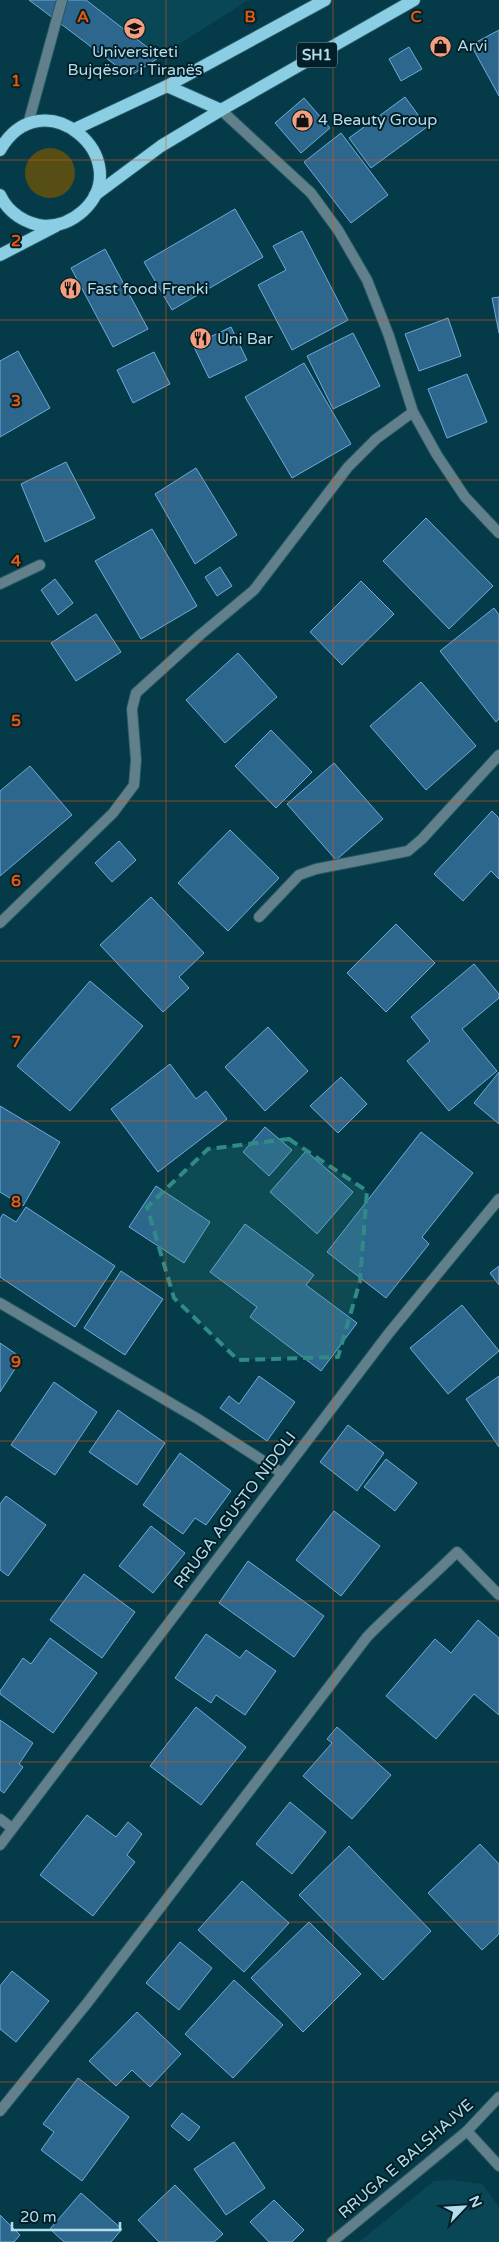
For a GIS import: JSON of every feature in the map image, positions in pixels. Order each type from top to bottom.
[{"type":"main road","name":"SH1","points":[[0,255],[85,210],[94,195],[99,179],[98,162],[87,140],[75,129],[167,86],[325,0]]},
{"type":"main road","name":"SH1","points":[[94,195],[161,146],[414,0]]},
{"type":"main road","points":[[167,86],[221,110]]},
{"type":"main road","points":[[0,150],[10,136],[28,124],[47,121],[64,124],[75,129]]},
{"type":"main road","name":"SH1","points":[[0,195],[11,211],[24,220],[47,226],[63,223]]},
{"type":"street","points":[[28,124],[62,0]]},
{"type":"street","points":[[221,110],[311,193],[338,230],[367,280],[389,336],[413,412],[437,455],[465,497],[499,533]]},
{"type":"street","points":[[0,923],[113,813],[134,785],[136,760],[132,709],[136,693],[200,635],[254,590],[348,467],[376,439],[413,412]]},
{"type":"street","points":[[0,584],[40,565]]},
{"type":"street","points":[[259,917],[299,875],[316,869],[408,851],[422,839],[499,756]]},
{"type":"street","name":"RRUGA AGUSTO NIDOLI","points":[[0,1845],[389,1333],[499,1199]]},
{"type":"street","points":[[0,1302],[198,1419],[282,1473]]},
{"type":"street","points":[[0,2111],[88,2002],[367,1637],[457,1552],[499,1595]]},
{"type":"street","points":[[0,1820],[12,1828]]},
{"type":"street","name":"RRUGA E BALSHAJVE","points":[[332,2242],[467,2131],[499,2097]]},
{"type":"street","points":[[467,2131],[499,2166]]},
{"type":"highlighted area","points":[[289,1139],[367,1191],[360,1281],[338,1357],[238,1360],[174,1298],[147,1207],[208,1149]]},
{"type":"shaded area","name":"Universiteti Bujqësor i Tiranës","points":[[29,0],[248,0],[130,76]]},
{"type":"shaded area","points":[[45,148],[55,148],[68,155],[75,168],[75,178],[68,191],[55,198],[45,198],[36,194],[29,187],[25,178],[25,168],[29,159],[36,152]]},
{"type":"shaded area","points":[[452,2180],[482,2184],[499,2207],[499,2242],[359,2242],[434,2181]]},
{"type":"building","points":[[29,0],[86,0],[160,57],[130,76]]},
{"type":"building","points":[[499,30],[499,96],[471,45]]},
{"type":"building","points":[[409,47],[422,69],[401,81],[389,59]]},
{"type":"building","points":[[405,97],[427,127],[371,168],[349,138]]},
{"type":"building","points":[[304,98],[330,128],[301,153],[275,123]]},
{"type":"building","points":[[341,133],[388,195],[351,223],[304,162]]},
{"type":"building","points":[[235,209],[263,257],[172,310],[144,262]]},
{"type":"building","points":[[302,231],[348,320],[292,350],[258,285],[286,270],[273,246]]},
{"type":"building","points":[[105,249],[148,329],[113,347],[71,268]]},
{"type":"building","points":[[499,297],[499,333],[492,298]]},
{"type":"building","points":[[448,318],[461,356],[419,371],[405,334]]},
{"type":"building","points":[[231,327],[247,360],[209,378],[193,345]]},
{"type":"building","points":[[353,333],[380,386],[333,409],[307,356]]},
{"type":"building","points":[[18,351],[50,408],[0,437],[0,361]]},
{"type":"building","points":[[154,352],[170,384],[133,403],[117,370]]},
{"type":"building","points":[[304,363],[351,444],[292,478],[245,397]]},
{"type":"building","points":[[467,374],[487,422],[447,438],[428,389]]},
{"type":"building","points":[[66,462],[95,518],[45,542],[21,484]]},
{"type":"building","points":[[196,468],[237,535],[195,564],[155,494]]},
{"type":"building","points":[[426,518],[493,586],[449,629],[383,561]]},
{"type":"building","points":[[152,529],[197,606],[141,639],[95,561]]},
{"type":"building","points":[[220,567],[232,586],[217,596],[205,577]]},
{"type":"building","points":[[55,579],[73,603],[58,615],[41,590]]},
{"type":"building","points":[[361,581],[394,614],[342,665],[310,632]]},
{"type":"building","points":[[494,608],[499,615],[499,719],[496,722],[440,651]]},
{"type":"building","points":[[96,614],[121,652],[76,681],[51,643]]},
{"type":"building","points":[[238,653],[277,697],[225,743],[186,700]]},
{"type":"building","points":[[421,682],[476,746],[426,790],[370,726]]},
{"type":"building","points":[[271,730],[312,772],[276,808],[235,766]]},
{"type":"building","points":[[334,763],[383,819],[336,860],[287,804]]},
{"type":"building","points":[[30,766],[72,815],[0,876],[0,791]]},
{"type":"building","points":[[492,811],[499,818],[499,879],[491,871],[463,901],[434,874]]},
{"type":"building","points":[[230,830],[279,878],[228,931],[178,883]]},
{"type":"building","points":[[119,841],[136,860],[112,882],[95,863]]},
{"type":"building","points":[[151,897],[204,953],[179,977],[189,988],[163,1012],[100,945]]},
{"type":"building","points":[[396,924],[435,963],[386,1012],[347,973]]},
{"type":"building","points":[[474,964],[499,994],[499,998],[462,1029],[497,1071],[449,1111],[407,1061],[430,1041],[411,1017]]},
{"type":"building","points":[[90,981],[143,1026],[70,1111],[17,1066]]},
{"type":"building","points":[[268,1027],[308,1071],[265,1111],[225,1067]]},
{"type":"building","points":[[170,1064],[196,1099],[206,1091],[227,1119],[158,1172],[111,1109]]},
{"type":"building","points":[[499,1072],[499,1124],[474,1103]]},
{"type":"building","points":[[341,1077],[367,1104],[338,1133],[310,1106]]},
{"type":"building","points":[[0,1106],[60,1142],[23,1206],[0,1192]]},
{"type":"building","points":[[265,1127],[292,1150],[269,1176],[243,1152]]},
{"type":"building","points":[[421,1132],[473,1173],[422,1237],[429,1244],[386,1298],[327,1252]]},
{"type":"building","points":[[306,1151],[353,1192],[317,1234],[270,1192]]},
{"type":"building","points":[[156,1186],[210,1222],[184,1263],[129,1227]]},
{"type":"building","points":[[26,1207],[115,1266],[75,1327],[0,1277],[0,1219],[3,1214],[16,1222]]},
{"type":"building","points":[[245,1224],[314,1275],[306,1285],[357,1323],[321,1371],[250,1317],[257,1307],[210,1272]]},
{"type":"building","points":[[499,1266],[499,1285],[490,1273]]},
{"type":"building","points":[[121,1271],[163,1299],[125,1355],[84,1328]]},
{"type":"building","points":[[462,1305],[499,1351],[448,1394],[410,1348]]},
{"type":"building","points":[[0,1343],[22,1358],[0,1392]]},
{"type":"building","points":[[259,1376],[295,1402],[267,1441],[220,1408],[229,1396],[239,1404]]},
{"type":"building","points":[[499,1376],[499,1447],[466,1399]]},
{"type":"building","points":[[54,1382],[97,1412],[55,1475],[11,1445]]},
{"type":"building","points":[[118,1410],[165,1443],[137,1485],[89,1452]]},
{"type":"building","points":[[348,1425],[384,1453],[357,1491],[320,1462]]},
{"type":"building","points":[[180,1453],[231,1491],[206,1525],[195,1518],[183,1534],[143,1505]]},
{"type":"building","points":[[386,1459],[417,1483],[395,1511],[364,1487]]},
{"type":"building","points":[[6,1496],[46,1525],[8,1576],[0,1570],[0,1504]]},
{"type":"building","points":[[334,1511],[380,1546],[341,1596],[296,1560]]},
{"type":"building","points":[[151,1526],[185,1553],[153,1593],[119,1566]]},
{"type":"building","points":[[248,1561],[324,1616],[294,1657],[219,1603]]},
{"type":"building","points":[[84,1574],[135,1612],[102,1658],[50,1620]]},
{"type":"building","points":[[478,1620],[499,1638],[499,1715],[474,1694],[436,1739],[386,1696],[435,1639],[451,1653]]},
{"type":"building","points":[[206,1634],[240,1658],[246,1650],[276,1671],[245,1715],[216,1695],[211,1703],[175,1678]]},
{"type":"building","points":[[50,1638],[97,1673],[53,1733],[0,1694],[0,1691],[23,1658],[31,1664]]},
{"type":"building","points":[[196,1707],[246,1747],[201,1805],[150,1766]]},
{"type":"building","points":[[0,1720],[33,1743],[19,1764],[23,1767],[4,1793],[0,1790]]},
{"type":"building","points":[[337,1727],[391,1775],[352,1819],[303,1776],[332,1743],[327,1739]]},
{"type":"building","points":[[290,1802],[326,1832],[292,1874],[256,1844]]},
{"type":"building","points":[[87,1815],[116,1837],[128,1822],[142,1834],[127,1855],[135,1862],[93,1916],[40,1875]]},
{"type":"building","points":[[480,1844],[499,1864],[499,1934],[482,1950],[428,1893]]},
{"type":"building","points":[[349,1846],[431,1931],[383,1980],[299,1895]]},
{"type":"building","points":[[242,1881],[289,1923],[244,1972],[198,1930]]},
{"type":"building","points":[[309,1922],[361,1974],[303,2032],[251,1978]]},
{"type":"building","points":[[180,1942],[212,1968],[179,2010],[146,1983]]},
{"type":"building","points":[[12,1971],[49,2001],[16,2042],[0,2029],[0,1986]]},
{"type":"building","points":[[234,1980],[283,2025],[233,2078],[185,2034]]},
{"type":"building","points":[[137,2012],[181,2054],[150,2087],[132,2070],[116,2086],[89,2061]]},
{"type":"building","points":[[78,2078],[129,2117],[82,2181],[41,2150],[54,2132],[43,2124]]},
{"type":"building","points":[[182,2113],[200,2127],[189,2141],[171,2126]]},
{"type":"building","points":[[234,2142],[265,2188],[226,2215],[194,2169]]},
{"type":"building","points":[[175,2185],[223,2234],[214,2242],[159,2242],[138,2220]]},
{"type":"building","points":[[81,2193],[122,2229],[111,2242],[64,2242],[50,2229]]},
{"type":"building","points":[[274,2200],[304,2230],[292,2242],[269,2242],[250,2222]]},
{"type":"building","points":[[0,2215],[20,2235],[14,2242],[0,2242]]},
{"type":"place","name":"Universiteti Bujqësor i Tiranës","points":[[135,28]]},
{"type":"place","name":"Arvi","points":[[441,46]]},
{"type":"place","name":"4 Beauty Group","points":[[302,120]]},
{"type":"place","name":"Fast food Frenki","points":[[71,289]]},
{"type":"place","name":"Uni Bar","points":[[201,339]]}]
